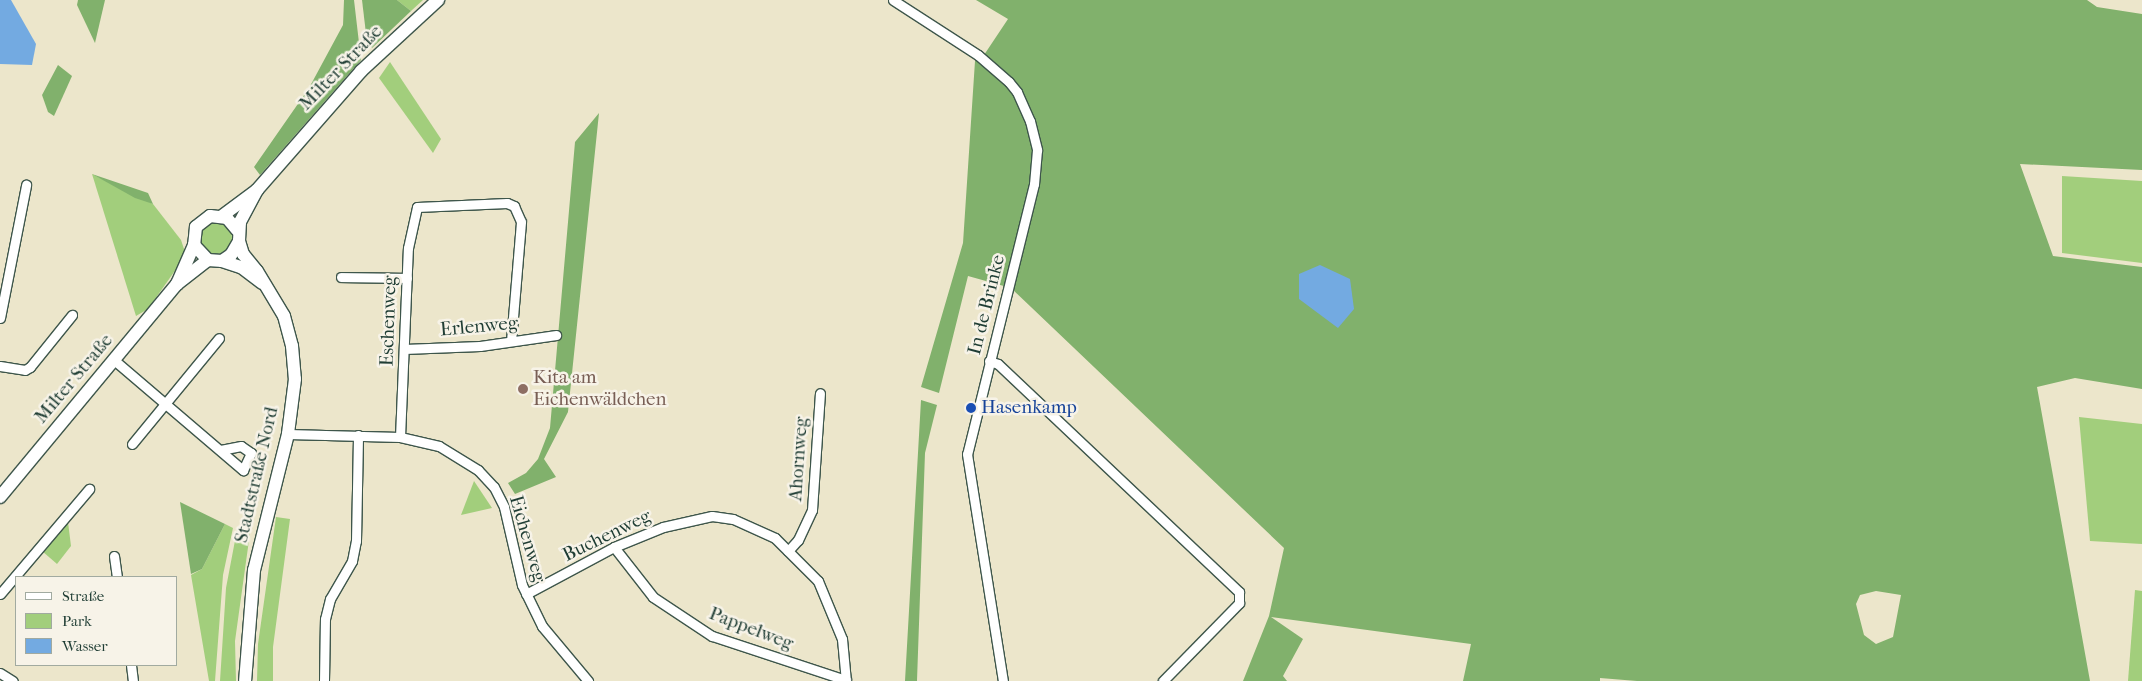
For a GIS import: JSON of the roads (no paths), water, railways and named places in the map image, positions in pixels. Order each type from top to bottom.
[{"type":"main road","name":"Milter Straße","points":[[222,216],[257,190],[361,71],[438,0]]},
{"type":"main road","name":"Milter Straße","points":[[238,236],[257,190]]},
{"type":"main road","points":[[210,216],[222,216],[231,221],[238,236],[232,255],[222,261],[208,260],[194,245],[194,233],[200,222],[210,216]]},
{"type":"main road","name":"Stadtstraße Nord","points":[[238,236],[243,254],[284,316],[292,346],[295,379],[288,434],[254,570],[245,681]]},
{"type":"main road","name":"Milter Straße","points":[[177,284],[194,245]]},
{"type":"main road","name":"Milter Straße","points":[[0,497],[177,284],[208,260]]},
{"type":"main road","name":"Stadtstraße Nord","points":[[222,261],[240,267],[264,284]]},
{"type":"street","name":"In de Brinke","points":[[894,0],[978,55],[1009,82],[1018,92],[1030,121],[1038,150],[1034,184],[967,454],[967,465],[1003,681]]},
{"type":"street","points":[[0,318],[26,185]]},
{"type":"street","name":"Eschenweg","points":[[400,437],[408,248],[417,207],[507,203],[514,206],[521,222],[511,341]]},
{"type":"street","points":[[341,277],[407,278]]},
{"type":"street","points":[[0,366],[25,370],[30,367],[72,315]]},
{"type":"street","name":"Erlenweg","points":[[404,349],[511,341],[556,335]]},
{"type":"street","points":[[132,444],[219,338]]},
{"type":"street","points":[[114,360],[220,450]]},
{"type":"street","points":[[989,361],[998,364],[1239,592],[1240,603],[1163,681]]},
{"type":"street","name":"Ahornweg","points":[[788,551],[798,540],[812,510],[820,393]]},
{"type":"street","name":"Eichenweg","points":[[288,434],[400,437],[439,446],[463,458],[494,487],[508,518],[526,594],[542,626],[588,681]]},
{"type":"street","points":[[324,681],[325,619],[330,599],[352,560],[356,541],[358,436]]},
{"type":"street","points":[[19,576],[89,489]]},
{"type":"street","name":"Buchenweg","points":[[526,594],[614,547],[663,527],[712,516],[742,522],[775,538],[822,588],[842,639],[846,681]]},
{"type":"street","name":"Pappelweg","points":[[614,547],[653,597],[712,636],[846,681]]},
{"type":"street","points":[[114,556],[117,576]]},
{"type":"street","points":[[0,594],[15,580]]},
{"type":"street","points":[[131,666],[133,681]]},
{"type":"street","points":[[0,673],[13,681]]},
{"type":"water","points":[[0,0],[11,0],[36,44],[32,65],[0,64]]},
{"type":"water","points":[[1320,265],[1350,279],[1354,309],[1338,328],[1299,299],[1299,274]]},
{"type":"place","name":"Kita am Eichenwäldchen","points":[[523,389]]},
{"type":"place","name":"Hasenkamp","points":[[971,408]]}]
